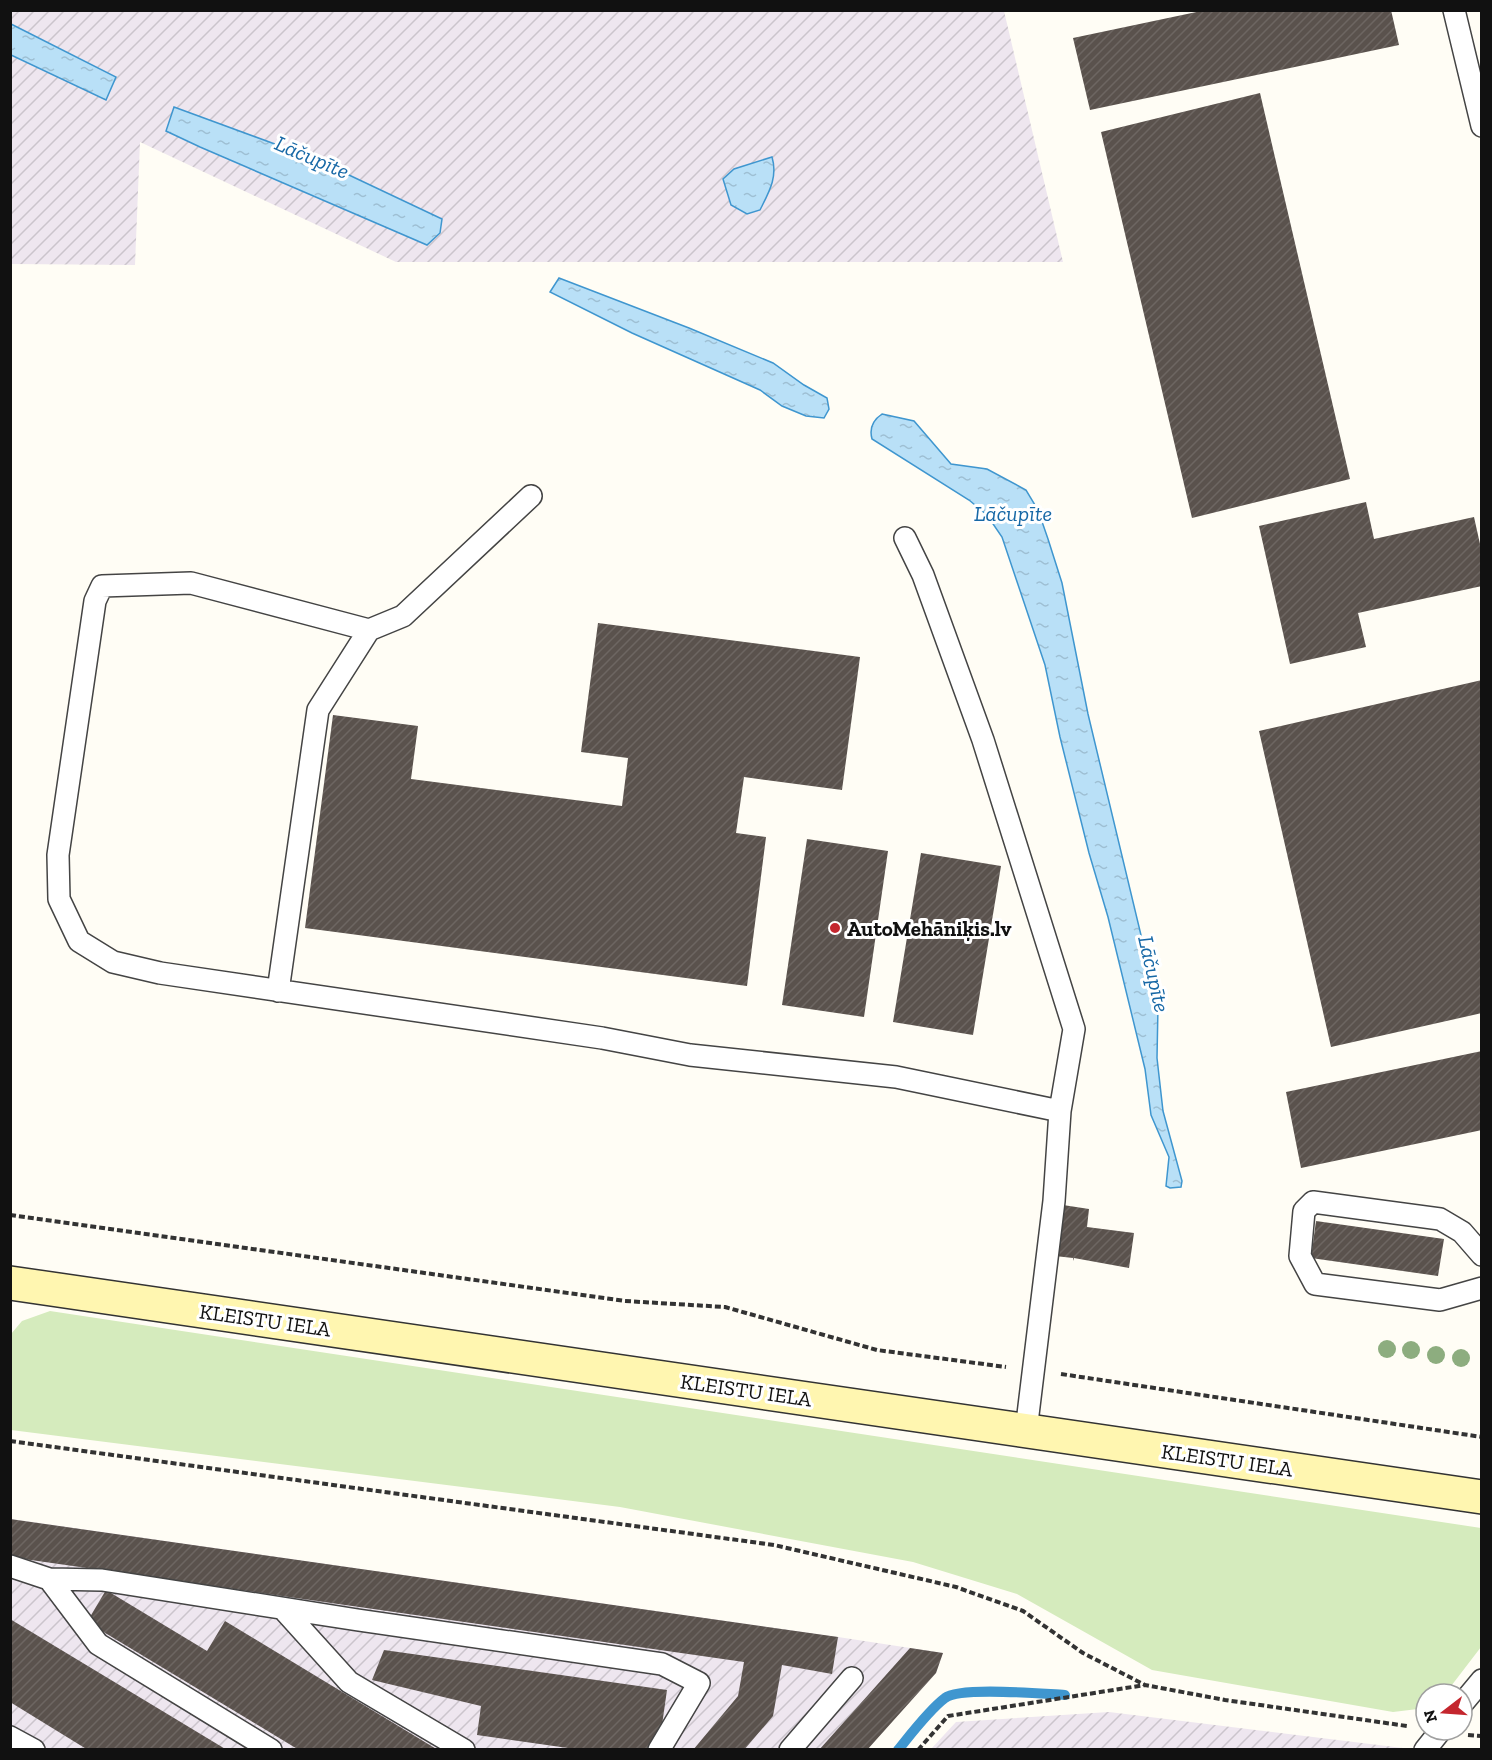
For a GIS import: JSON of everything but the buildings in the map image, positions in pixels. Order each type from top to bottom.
[{"type":"main road","name":"KLEISTU IELA","points":[[10,1283],[1482,1497]]},
{"type":"lane","points":[[1454,10],[1482,126]]},
{"type":"lane","points":[[278,991],[318,710],[369,630],[402,616],[531,496]]},
{"type":"lane","points":[[905,538],[923,575],[983,740],[1074,1029],[1059,1111],[1054,1201],[1026,1431]]},
{"type":"lane","points":[[369,630],[191,583],[102,586],[95,601],[58,855],[59,899],[79,941],[113,962],[160,973],[602,1038],[690,1055],[896,1077],[1059,1111]]},
{"type":"lane","points":[[1482,1255],[1462,1232],[1440,1219],[1313,1202],[1304,1211],[1300,1256],[1315,1284],[1440,1300],[1482,1288]]},
{"type":"lane","points":[[10,1566],[49,1579],[102,1580],[283,1609],[662,1664],[699,1683],[659,1749]]},
{"type":"lane","points":[[49,1579],[98,1644],[271,1749]]},
{"type":"lane","points":[[283,1609],[349,1682],[464,1749]]},
{"type":"lane","points":[[790,1749],[852,1678]]},
{"type":"lane","points":[[10,1737],[33,1749]]},
{"type":"path","points":[[10,1215],[624,1301],[725,1307],[878,1350],[1034,1370],[1482,1437]]},
{"type":"path","points":[[10,1441],[774,1545],[956,1587],[1023,1611],[1083,1653],[1145,1685],[1225,1700],[1406,1726]]},
{"type":"path","points":[[918,1749],[948,1716],[1145,1685]]},
{"type":"shaded area","points":[[11,10],[1004,11],[1063,262],[396,262],[140,142],[135,265],[11,264]]},
{"type":"shaded area","points":[[11,1519],[943,1653],[936,1673],[867,1749],[11,1750]]},
{"type":"shaded area","points":[[1109,1712],[1411,1749],[931,1749],[956,1722]]},
{"type":"green space","points":[[50,1311],[1481,1528],[1481,1647],[1454,1682],[1414,1682],[1414,1709],[1393,1712],[1152,1670],[1017,1594],[913,1562],[620,1507],[11,1430],[11,1334],[22,1321]]},
{"type":"water","points":[[11,24],[116,77],[106,100],[11,55]]},
{"type":"water","name":"Lāčupīte","points":[[174,107],[313,158],[442,219],[440,233],[427,245],[166,131]]},
{"type":"water","points":[[772,157],[773,178],[760,210],[747,214],[731,205],[723,179],[734,169]]},
{"type":"water","points":[[559,278],[773,363],[827,398],[829,409],[824,418],[806,416],[782,406],[760,390],[632,333],[550,292]]},
{"type":"water","name":"Lāčupīte","points":[[882,414],[914,421],[951,464],[987,469],[1026,490],[1038,510],[1062,583],[1088,714],[1158,1006],[1157,1058],[1163,1111],[1182,1181],[1181,1187],[1166,1186],[1169,1157],[1151,1115],[1145,1069],[1108,917],[1089,853],[1060,737],[1045,665],[1002,537],[987,515],[969,500],[872,439],[873,425]]},
{"type":"waterway","points":[[898,1750],[933,1709],[945,1698],[954,1694],[1021,1692],[1065,1695]]},
{"type":"place","name":"AutoMehāniķis.lv","points":[[835,928]]}]
